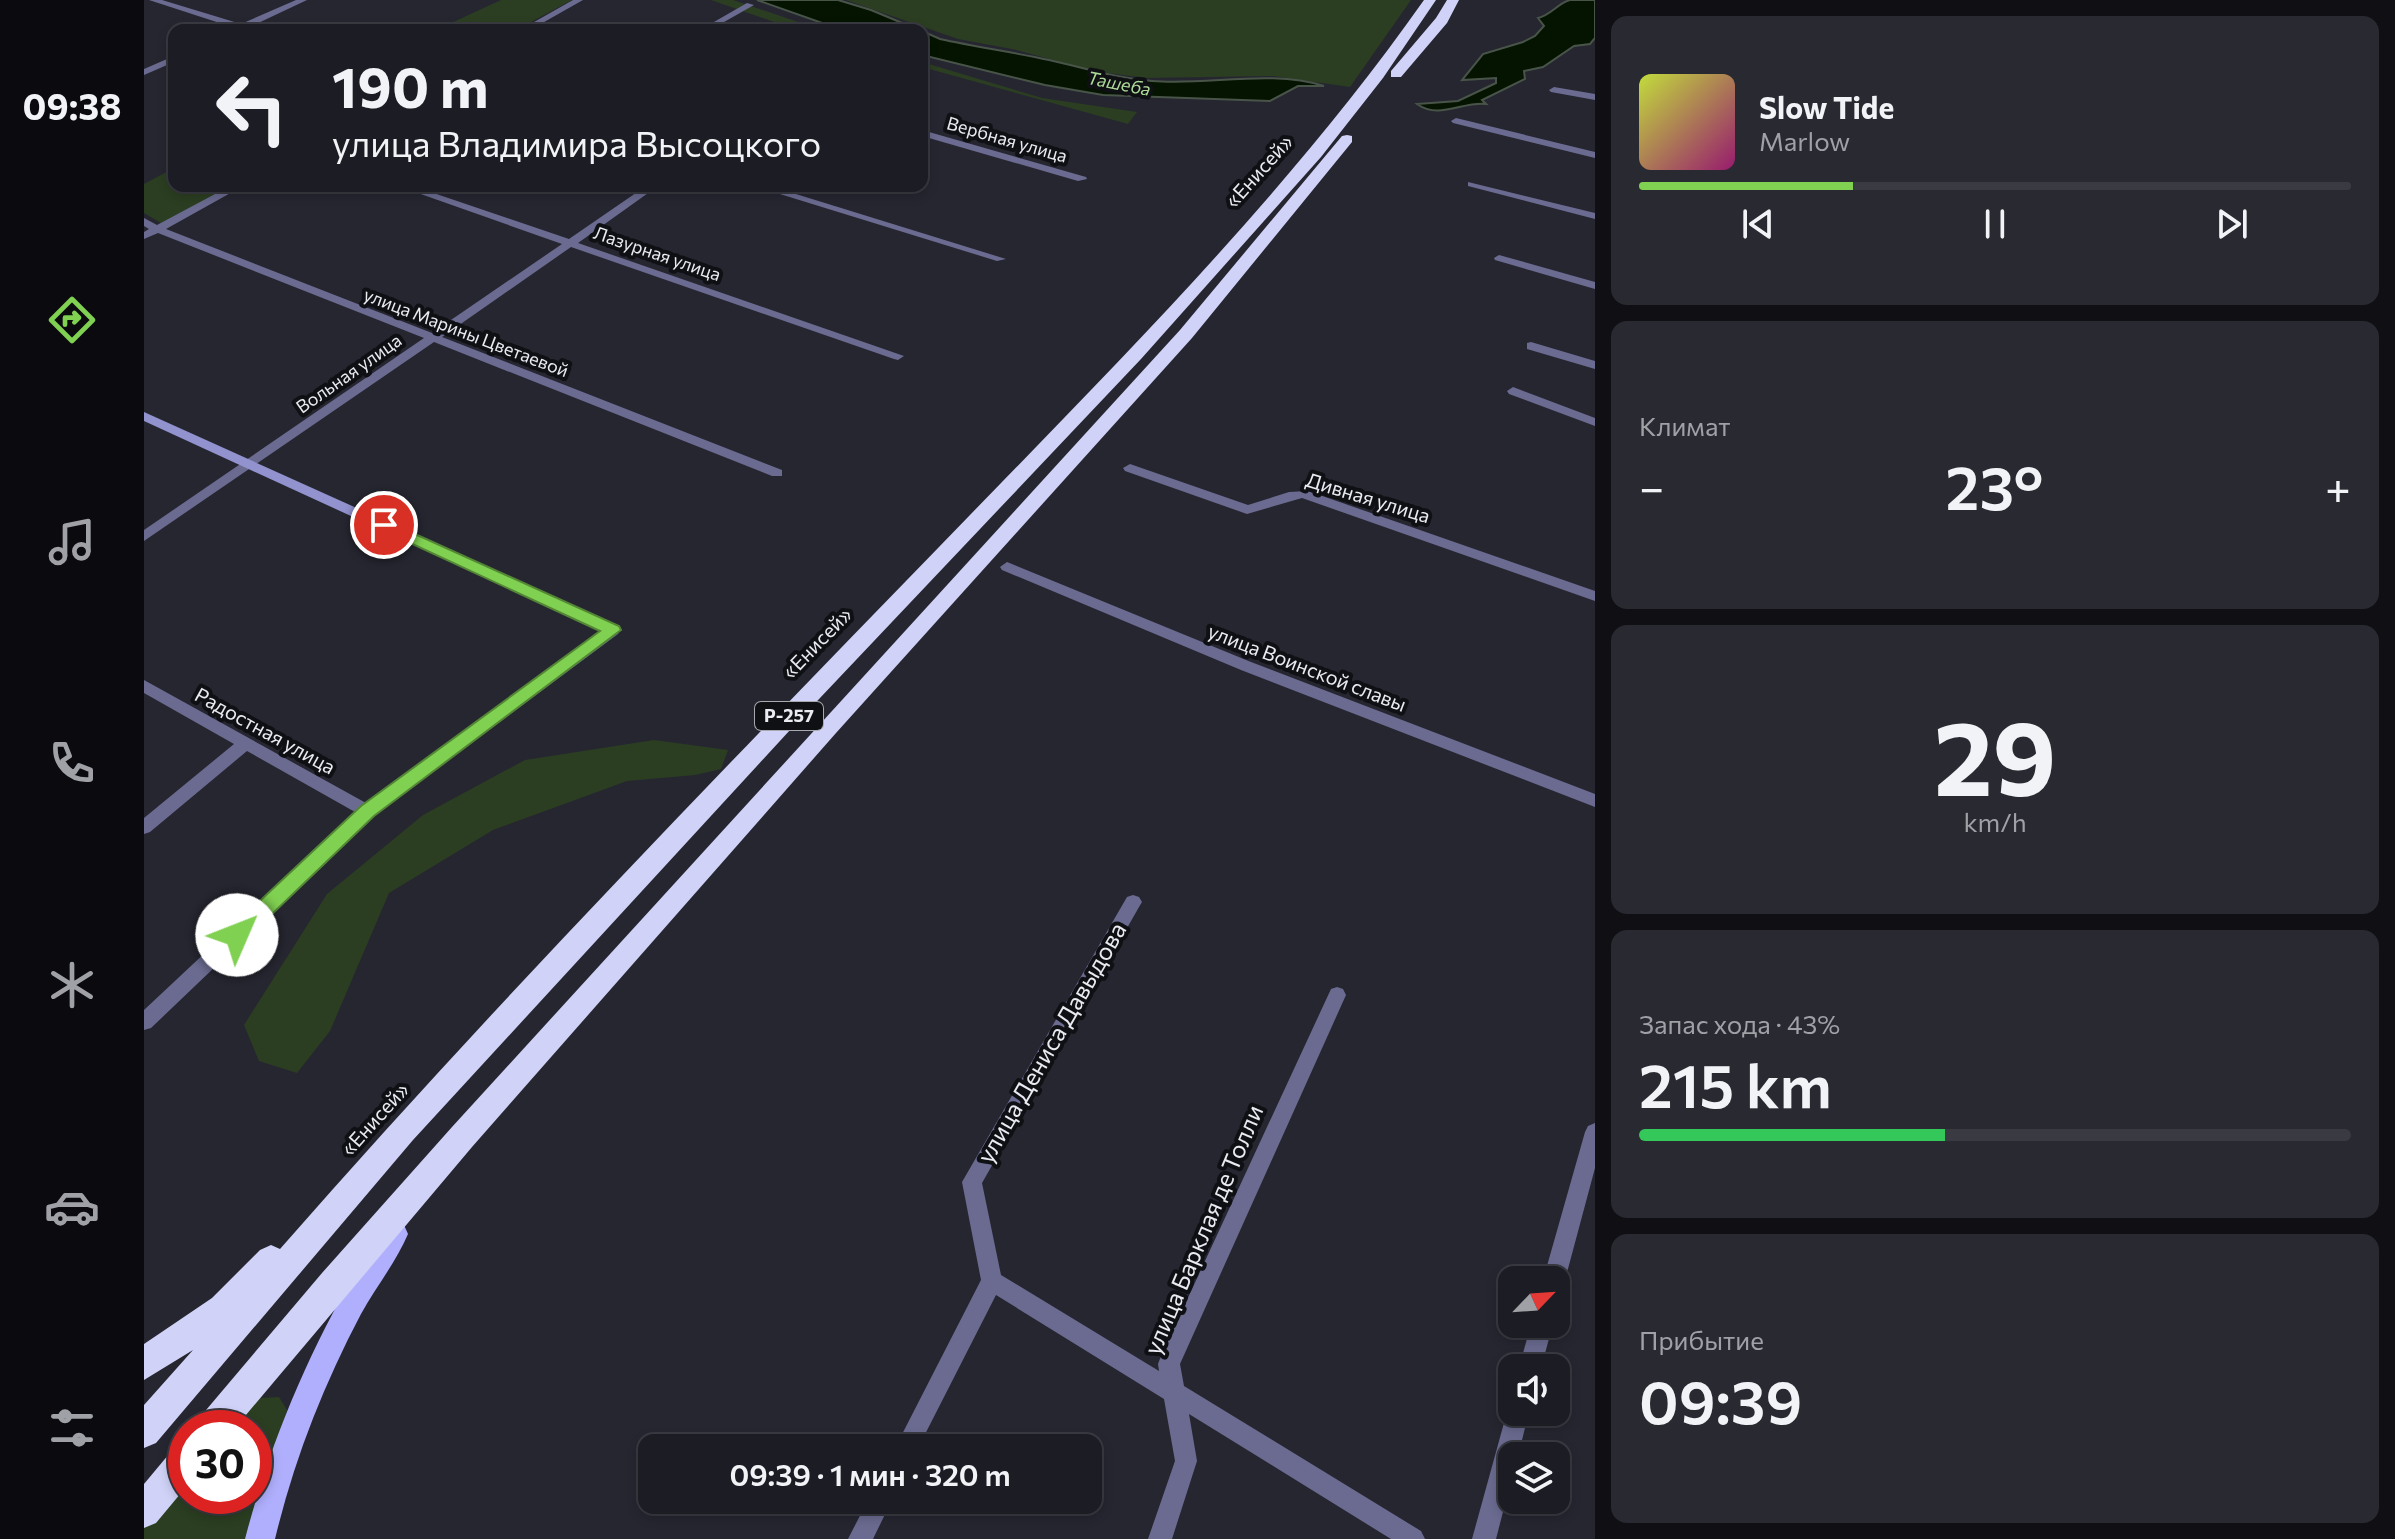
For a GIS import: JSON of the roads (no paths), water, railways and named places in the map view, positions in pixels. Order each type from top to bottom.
[{"type":"highway","name":"«Енисей»","points":[[144,1431],[403,1130],[783,722],[1135,355],[1316,154],[1378,75],[1430,0]]},
{"type":"highway","name":"Р-257","points":[[228,1410],[462,1137],[828,727],[1186,334],[1328,165],[1389,82],[1442,20],[1453,0]]},
{"type":"highway","points":[[144,1364],[223,1309],[403,1130]]},
{"type":"highway","points":[[144,1511],[168,1482]]},
{"type":"main road","points":[[260,1539],[306,1397],[378,1260],[462,1137]]},
{"type":"street","points":[[153,0],[227,24]]},
{"type":"street","points":[[253,24],[303,0]]},
{"type":"street","points":[[535,24],[579,0]]},
{"type":"street","points":[[715,24],[750,5]]},
{"type":"street","points":[[144,72],[168,62]]},
{"type":"street","points":[[1554,90],[1595,97]]},
{"type":"street","points":[[1456,121],[1595,155]]},
{"type":"street","name":"Вербная улица","points":[[928,135],[1082,179]]},
{"type":"street","points":[[1472,184],[1595,216]]},
{"type":"street","points":[[144,236],[227,192]]},
{"type":"street","name":"Лазурная улица","points":[[421,192],[898,356]]},
{"type":"street","name":"Вольная улица","points":[[144,537],[644,192]]},
{"type":"street","points":[[779,192],[1001,259]]},
{"type":"street","name":"улица Марины Цветаевой","points":[[144,221],[157,229],[430,339],[777,473]]},
{"type":"street","points":[[1499,258],[1595,286]]},
{"type":"street","points":[[1531,346],[1595,365]]},
{"type":"street","points":[[1513,391],[1595,422]]},
{"type":"street","points":[[144,416],[613,630],[367,811],[144,1022]]},
{"type":"street","name":"Дивная улица","points":[[1130,468],[1247,510],[1267,506],[1288,495],[1303,494],[1595,596]]},
{"type":"street","name":"улица Воинской славы","points":[[1007,567],[1246,666],[1595,801]]},
{"type":"street","name":"Радостная улица","points":[[144,686],[367,811]]},
{"type":"street","points":[[144,827],[246,743]]},
{"type":"street","name":"улица Дениса Давыдова","points":[[992,1281],[972,1182],[1133,902]]},
{"type":"street","name":"улица Барклая де Толли","points":[[1160,1539],[1186,1461],[1169,1364],[1337,995]]},
{"type":"street","points":[[1558,1266],[1595,1132]]},
{"type":"street","points":[[913,1434],[992,1281],[1173,1395],[1413,1539]]},
{"type":"street","points":[[1484,1539],[1514,1426]]},
{"type":"street","points":[[860,1539],[873,1514]]},
{"type":"water","points":[[757,0],[838,0],[905,24],[825,24]]},
{"type":"water","points":[[1570,0],[1595,0],[1595,38],[1590,44],[1574,46],[1543,67],[1524,71],[1525,79],[1482,100],[1486,104],[1434,110],[1417,104],[1458,101],[1496,83],[1496,78],[1462,80],[1483,54],[1535,36],[1544,26],[1538,18]]},
{"type":"water","name":"Ташеба","points":[[928,34],[940,39],[1138,80],[1173,82],[1261,78],[1324,86],[1298,86],[1270,101],[1103,95],[1045,85],[928,56]]}]
